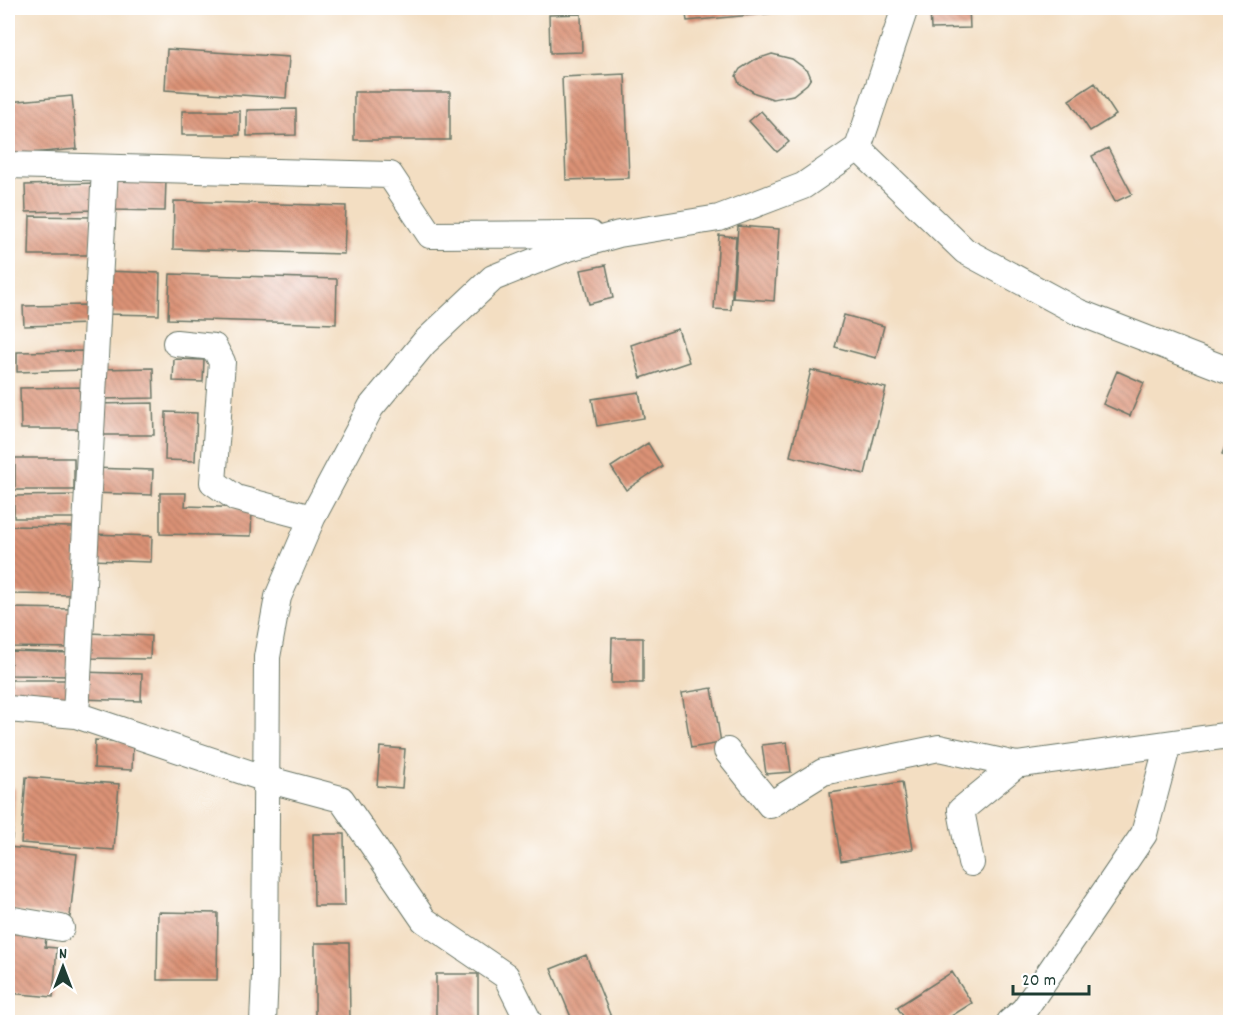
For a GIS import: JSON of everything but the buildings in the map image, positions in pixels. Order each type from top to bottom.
[{"type":"street","points":[[263,1023],[266,963],[267,657],[278,597],[312,518],[371,407],[424,343],[493,278],[566,249],[619,234],[719,218],[803,186],[858,148],[905,8]]},
{"type":"street","points":[[858,148],[964,251],[1078,312],[1230,371]]},
{"type":"street","points":[[8,165],[390,175],[430,235],[619,234]]},
{"type":"street","points":[[76,715],[105,168]]},
{"type":"street","points":[[176,343],[214,347],[222,362],[213,482],[236,498],[312,518]]},
{"type":"street","points":[[8,709],[76,715],[266,779],[341,799],[424,920],[506,976],[529,1023]]},
{"type":"street","points":[[728,751],[770,806],[823,772],[939,748],[1016,765],[1230,735]]},
{"type":"street","points":[[1010,1023],[1024,1010],[1144,834],[1168,744]]},
{"type":"street","points":[[971,863],[961,810],[1016,765]]},
{"type":"street","points":[[8,919],[61,928]]}]
